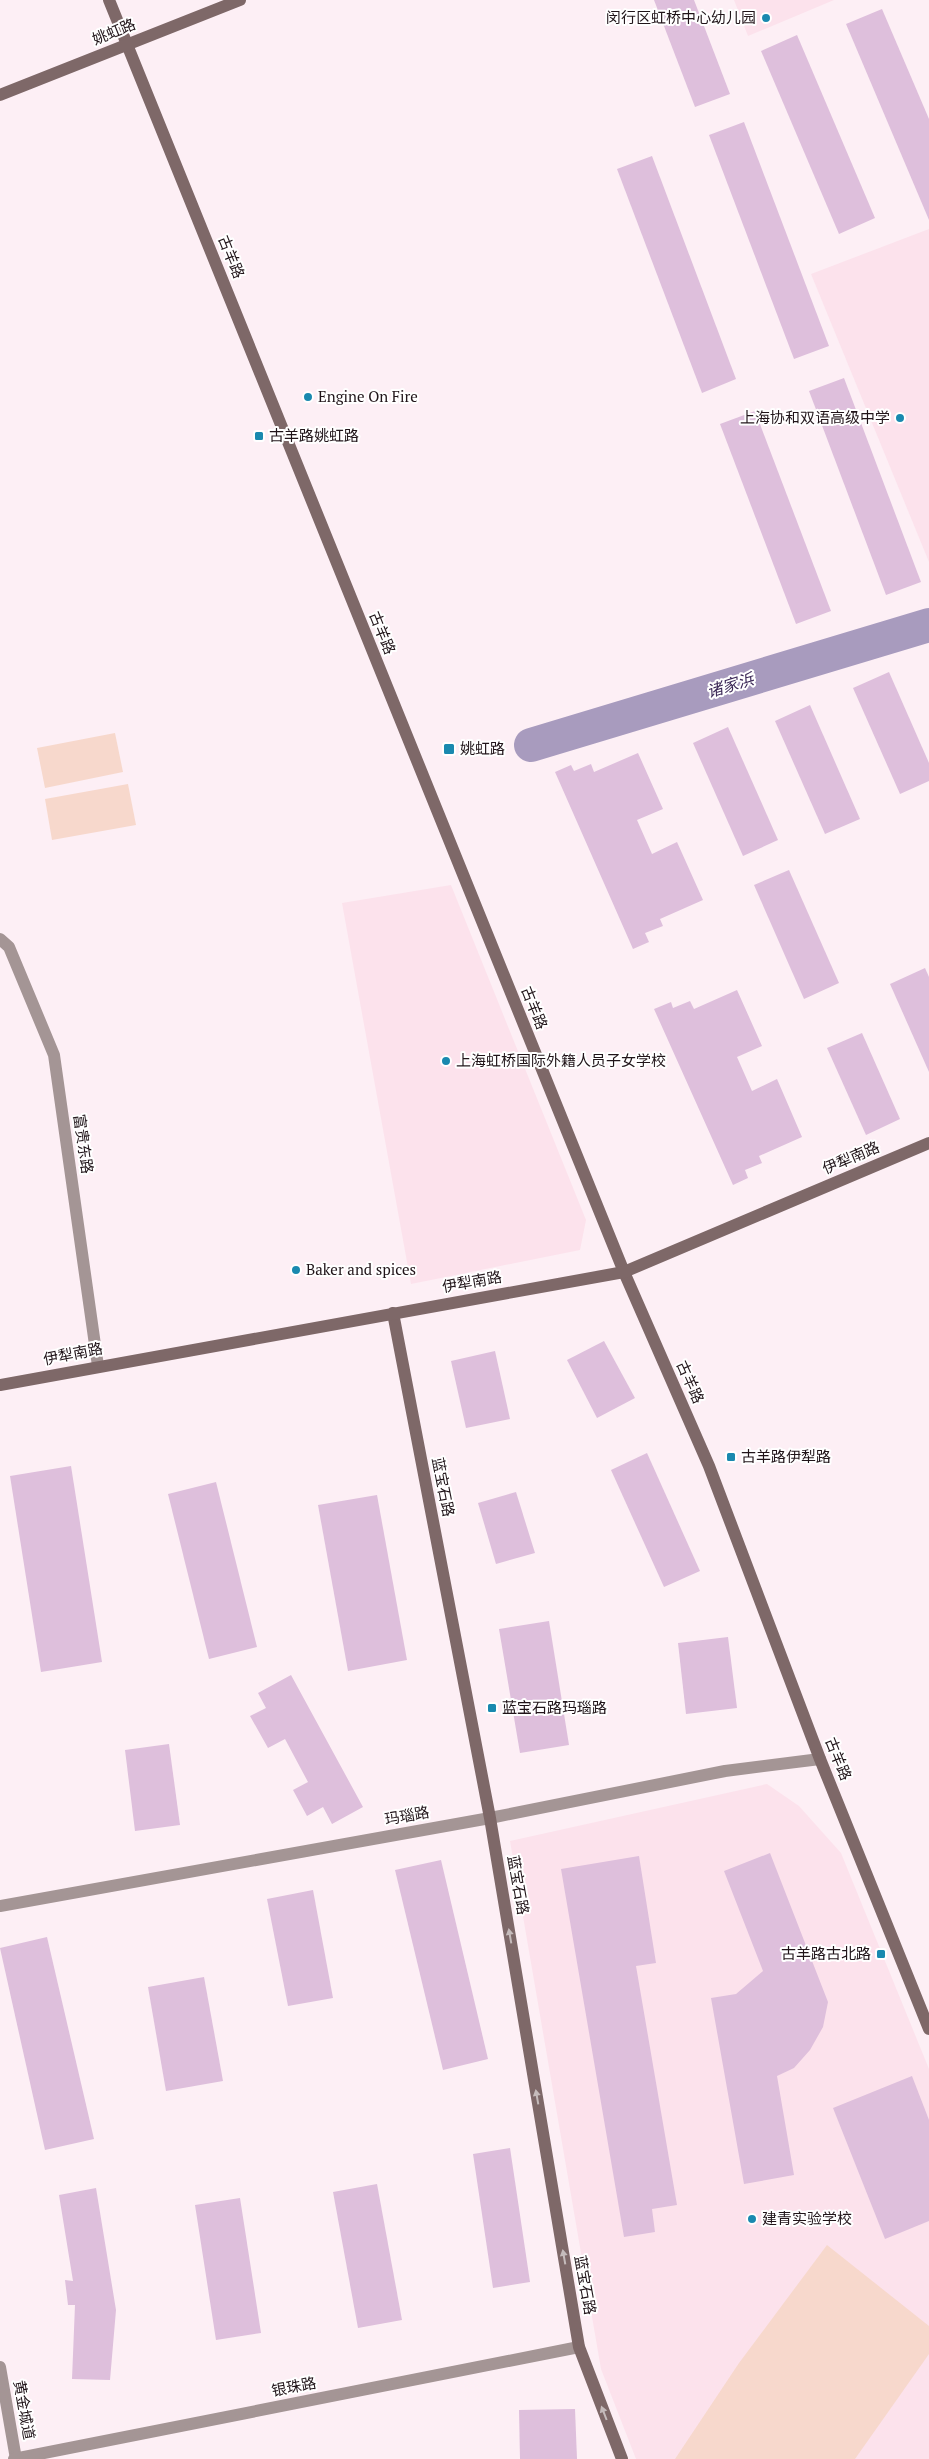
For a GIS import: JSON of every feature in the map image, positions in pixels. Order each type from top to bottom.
[{"type":"street","name":"古羊路","points":[[109,0],[624,1272],[709,1466],[820,1759],[929,2029]]},
{"type":"street","name":"姚虹路","points":[[0,95],[240,0]]},
{"type":"street","name":"富贵东路","points":[[0,939],[10,947],[54,1055],[98,1366]]},
{"type":"street","name":"伊犁南路","points":[[0,1385],[624,1272],[929,1143]]},
{"type":"street","name":"蓝宝石路","points":[[393,1313],[490,1818],[579,2347],[622,2459]]},
{"type":"street","name":"玛瑙路","points":[[0,1906],[490,1818],[725,1771],[820,1759]]},
{"type":"street","name":"银珠路","points":[[16,2459],[579,2347]]},
{"type":"street","name":"黄金城道","points":[[0,2367],[16,2459]]},
{"type":"shaded area","name":"闵行区虹桥中心幼儿园","points":[[734,0],[834,0],[748,36]]},
{"type":"shaded area","name":"上海协和双语高级中学","points":[[929,229],[929,562],[811,274]]},
{"type":"shaded area","points":[[115,733],[123,772],[45,788],[37,748]]},
{"type":"shaded area","points":[[128,784],[136,825],[52,840],[45,799]]},
{"type":"shaded area","name":"上海虹桥国际外籍人员子女学校","points":[[451,885],[586,1220],[580,1250],[411,1284],[342,903]]},
{"type":"shaded area","name":"建青实验学校","points":[[767,1784],[799,1806],[841,1853],[929,2069],[929,2459],[636,2459],[601,2369],[510,1841]]},
{"type":"shaded area","points":[[827,2245],[929,2326],[929,2354],[855,2459],[675,2459],[739,2363]]},
{"type":"building","points":[[654,0],[694,0],[730,94],[695,107]]},
{"type":"building","points":[[882,9],[929,119],[929,220],[846,24]]},
{"type":"building","points":[[797,35],[875,218],[839,234],[761,51]]},
{"type":"building","points":[[744,122],[829,346],[794,359],[709,135]]},
{"type":"building","points":[[652,156],[736,379],[702,393],[617,169]]},
{"type":"building","points":[[844,378],[921,582],[886,595],[809,391]]},
{"type":"building","points":[[755,411],[831,611],[796,624],[720,424]]},
{"type":"building","points":[[889,672],[929,763],[929,781],[900,794],[853,688]]},
{"type":"building","points":[[810,705],[860,819],[825,834],[775,721]]},
{"type":"building","points":[[728,727],[778,840],[743,856],[693,743]]},
{"type":"building","points":[[638,753],[663,809],[637,820],[652,854],[677,842],[703,900],[660,919],[663,926],[645,933],[649,942],[633,949],[555,772],[571,765],[574,771],[591,764],[594,772]]},
{"type":"building","points":[[789,870],[839,983],[804,999],[754,885]]},
{"type":"building","points":[[925,968],[929,977],[929,1072],[890,984]]},
{"type":"building","points":[[737,990],[762,1046],[737,1057],[752,1091],[777,1079],[802,1137],[759,1156],[762,1163],[745,1170],[748,1178],[733,1185],[654,1009],[671,1002],[673,1008],[690,1001],[694,1009]]},
{"type":"building","points":[[862,1033],[900,1119],[866,1135],[827,1048]]},
{"type":"building","points":[[604,1341],[635,1398],[597,1418],[567,1360]]},
{"type":"building","points":[[495,1351],[510,1419],[466,1428],[451,1361]]},
{"type":"building","points":[[647,1453],[700,1571],[664,1587],[611,1470]]},
{"type":"building","points":[[71,1466],[102,1662],[41,1672],[10,1476]]},
{"type":"building","points":[[216,1482],[257,1647],[209,1659],[168,1494]]},
{"type":"building","points":[[516,1492],[535,1553],[496,1564],[478,1503]]},
{"type":"building","points":[[377,1495],[407,1660],[348,1671],[318,1505]]},
{"type":"building","points":[[549,1621],[569,1745],[520,1753],[499,1629]]},
{"type":"building","points":[[728,1637],[737,1708],[686,1714],[678,1643]]},
{"type":"building","points":[[291,1675],[363,1807],[332,1824],[323,1807],[307,1816],[293,1790],[308,1782],[285,1739],[268,1748],[250,1716],[266,1708],[258,1693]]},
{"type":"building","points":[[169,1744],[180,1825],[135,1831],[125,1750]]},
{"type":"building","points":[[770,1853],[828,2002],[823,2027],[810,2050],[794,2068],[777,2076],[794,2175],[744,2184],[711,1998],[736,1994],[763,1971],[724,1871]]},
{"type":"building","points":[[639,1856],[656,1963],[636,1966],[677,2205],[652,2209],[655,2232],[624,2237],[561,1869]]},
{"type":"building","points":[[441,1860],[488,2059],[443,2070],[395,1870]]},
{"type":"building","points":[[313,1890],[333,1998],[288,2006],[267,1899]]},
{"type":"building","points":[[47,1937],[94,2139],[45,2150],[0,1948]]},
{"type":"building","points":[[204,1977],[223,2081],[166,2091],[148,1987]]},
{"type":"building","points":[[912,2076],[929,2120],[929,2221],[885,2239],[833,2108]]},
{"type":"building","points":[[510,2148],[530,2282],[493,2288],[473,2154]]},
{"type":"building","points":[[377,2184],[402,2320],[358,2328],[333,2192]]},
{"type":"building","points":[[96,2188],[116,2310],[110,2380],[72,2379],[75,2305],[68,2305],[65,2280],[73,2281],[59,2195]]},
{"type":"building","points":[[240,2198],[261,2333],[216,2340],[195,2205]]},
{"type":"building","points":[[575,2409],[577,2459],[520,2459],[519,2410]]},
{"type":"waterway","name":"诸家浜","points":[[531,745],[929,625]]},
{"type":"place","name":"闵行区虹桥中心幼儿园","points":[[766,18]]},
{"type":"place","name":"Engine On Fire","points":[[308,397]]},
{"type":"place","name":"上海协和双语高级中学","points":[[900,418]]},
{"type":"place","name":"古羊路姚虹路","points":[[259,436]]},
{"type":"place","name":"姚虹路","points":[[449,749]]},
{"type":"place","name":"上海虹桥国际外籍人员子女学校","points":[[446,1061]]},
{"type":"place","name":"Baker and spices","points":[[296,1270]]},
{"type":"place","name":"古羊路伊犁路","points":[[731,1457]]},
{"type":"place","name":"蓝宝石路玛瑙路","points":[[492,1708]]},
{"type":"place","name":"古羊路古北路","points":[[881,1954]]},
{"type":"place","name":"建青实验学校","points":[[752,2219]]}]
